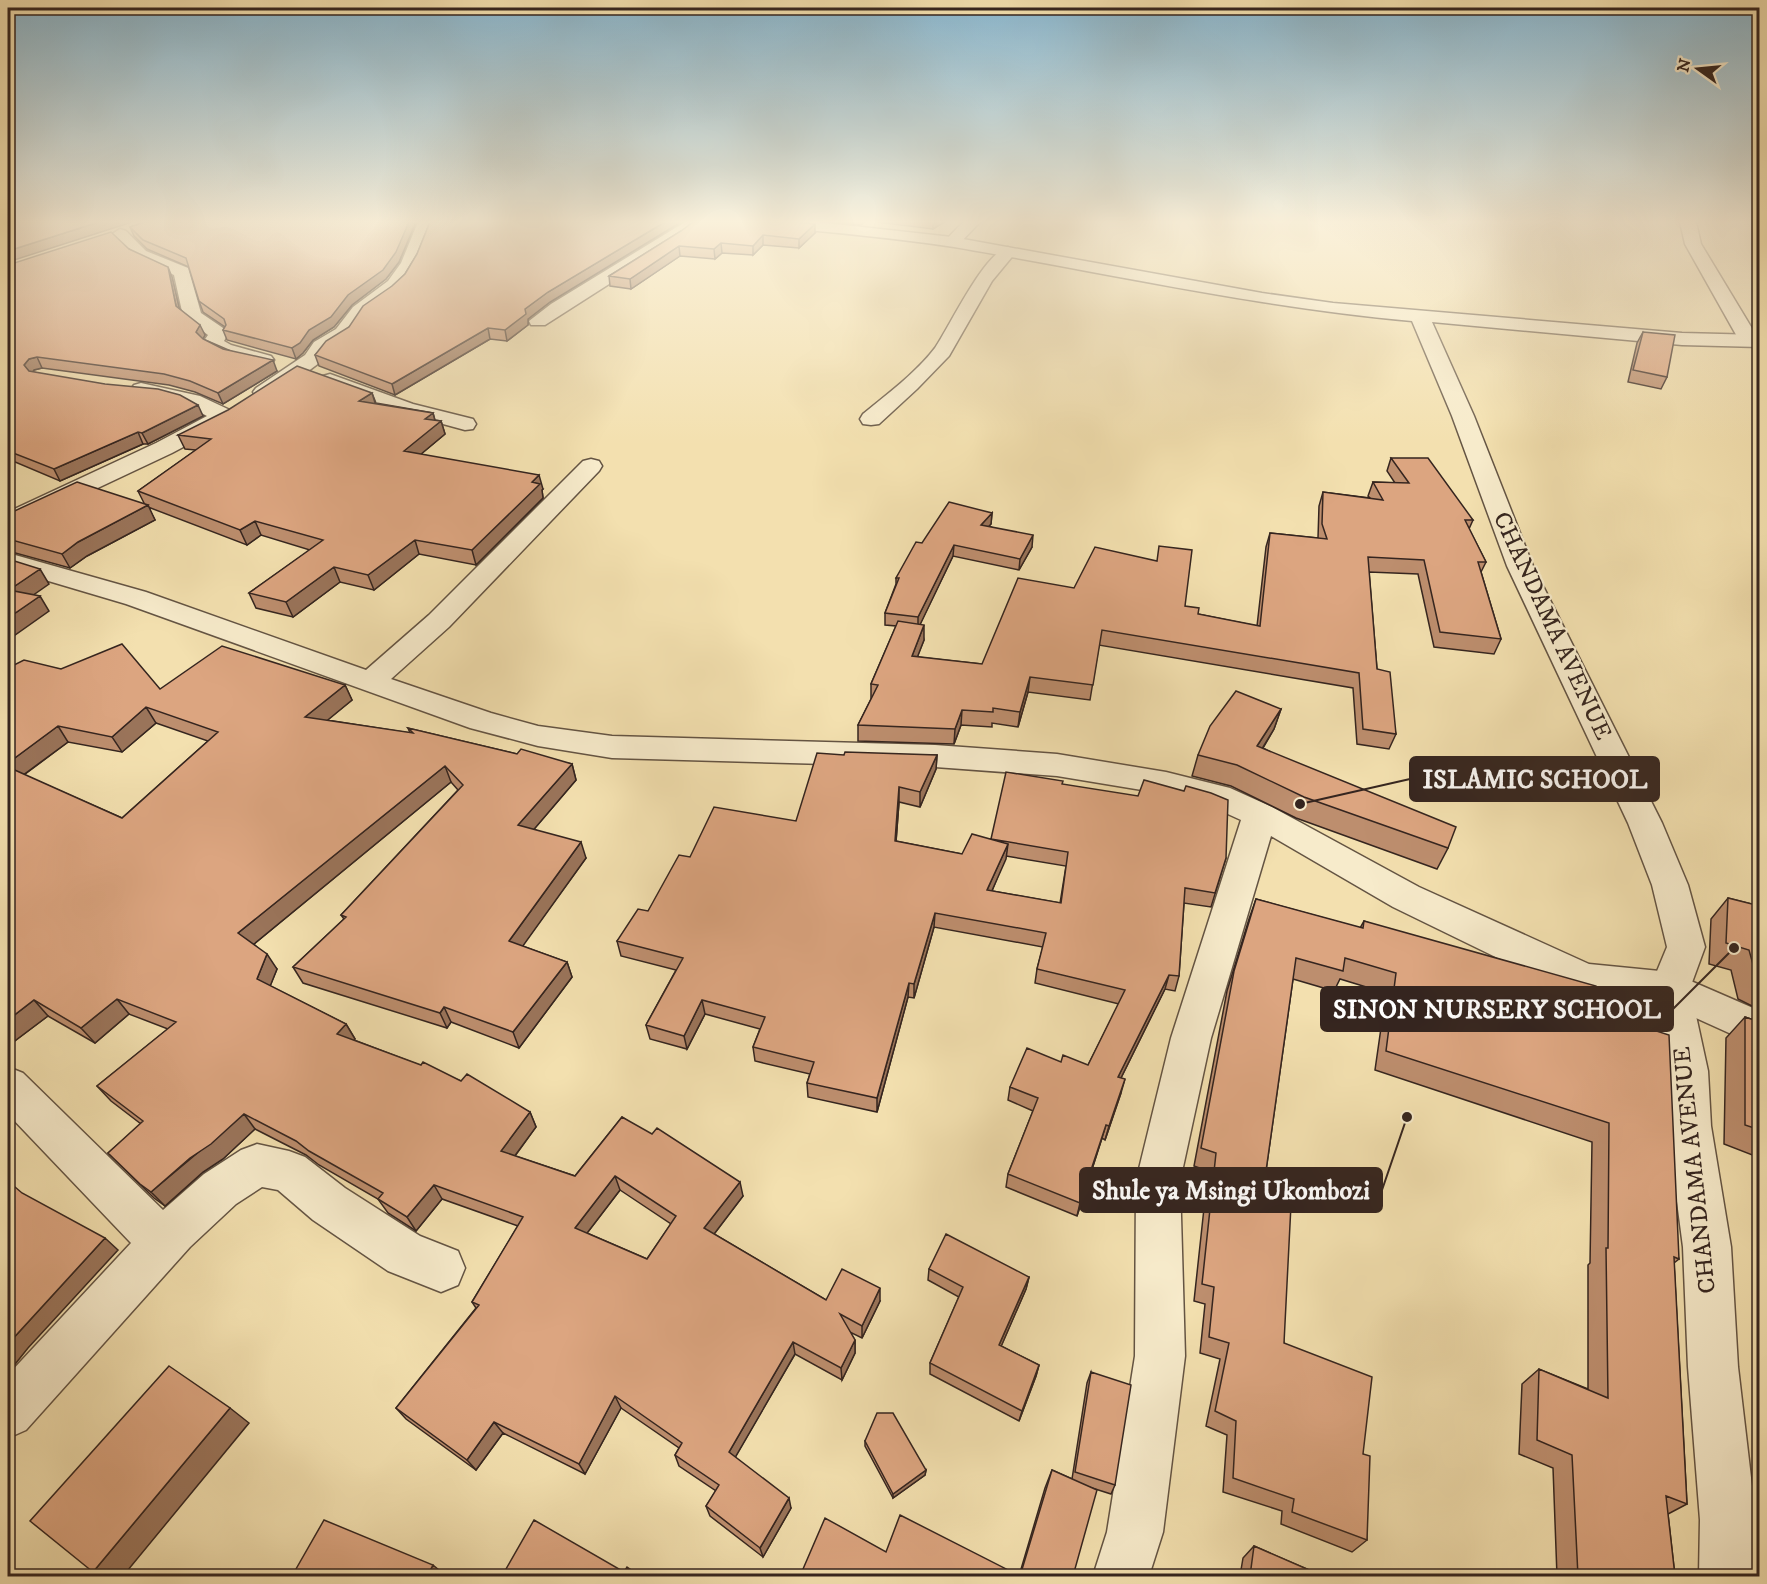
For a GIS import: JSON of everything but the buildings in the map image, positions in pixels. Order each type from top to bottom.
[{"type":"street","points":[[187,296],[192,316],[219,334],[213,342],[224,350],[300,369],[406,408],[465,424]]},
{"type":"street","points":[[8,521],[164,448],[237,408],[300,369],[312,359],[321,346],[344,332],[347,321],[380,296]]},
{"type":"street","points":[[537,321],[575,296]]},
{"type":"street","points":[[871,419],[910,385],[942,352],[975,296]]},
{"type":"street","points":[[1251,296],[1420,317],[1682,339],[1754,341]]},
{"type":"street","points":[[1726,296],[1754,341]]},
{"type":"street","name":"CHANDAMA AVENUE","points":[[1420,317],[1462,416],[1520,566],[1645,823],[1670,885],[1686,947],[1670,988],[1687,1071],[1689,1126],[1707,1247],[1713,1367],[1728,1520],[1728,1576]]},
{"type":"street","points":[[121,388],[166,392],[237,408]]},
{"type":"street","points":[[370,682],[439,621],[591,466]]},
{"type":"street","points":[[8,561],[136,598],[481,721],[538,736],[612,747],[934,756],[1058,765],[1166,783],[1218,796],[1260,815],[1406,897],[1576,976],[1586,980],[1670,988],[1760,1030]]},
{"type":"street","points":[[1121,1576],[1135,1532],[1160,1356],[1158,1181],[1191,1038],[1260,815]]},
{"type":"street","points":[[8,1086],[163,1242]]},
{"type":"street","points":[[8,1412],[163,1242],[220,1189],[257,1165],[289,1172],[329,1203],[405,1254],[441,1268]]},
{"type":"place","name":"ISLAMIC SCHOOL","points":[[1300,804]]},
{"type":"place","name":"SINON NURSERY SCHOOL","points":[[1734,948]]},
{"type":"place","name":"Shule ya Msingi Ukombozi","points":[[1407,1117]]}]
